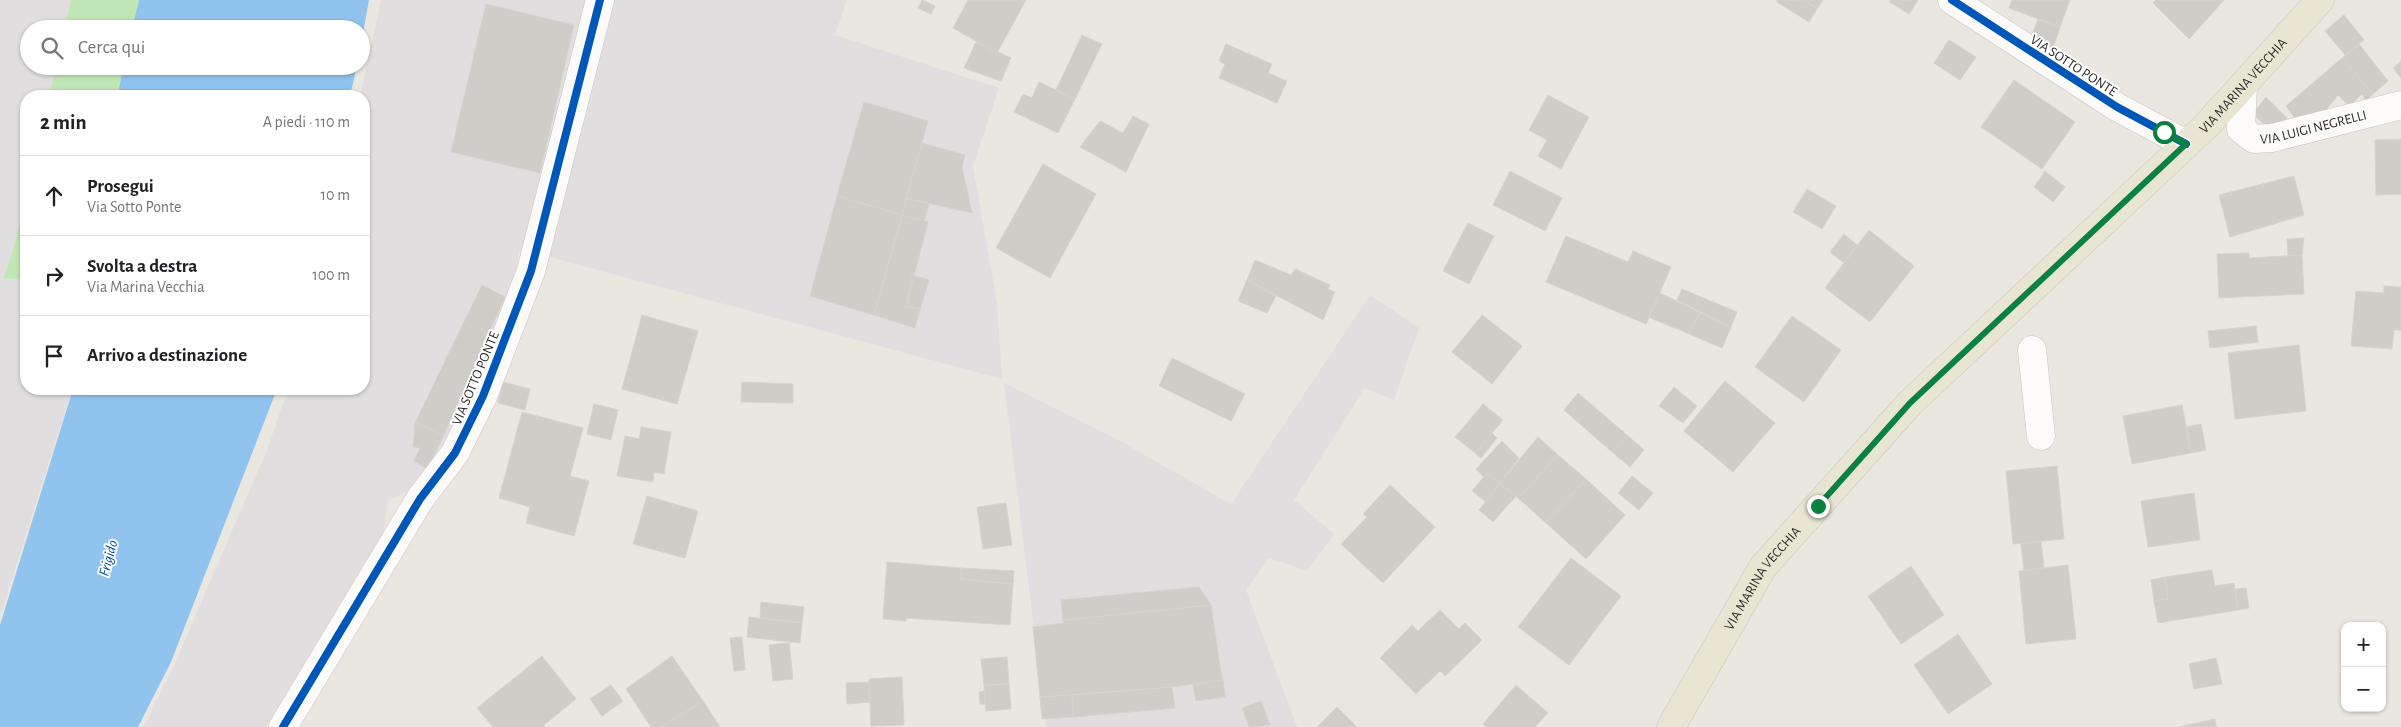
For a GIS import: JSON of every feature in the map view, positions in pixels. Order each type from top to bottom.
[{"type":"main road","name":"VIA MARINA VECCHIA","points":[[1671,727],[1763,567],[1776,552],[1910,403],[2186,144],[2243,86],[2320,0]]},
{"type":"street","name":"VIA SOTTO PONTE","points":[[283,727],[420,499],[455,453],[483,396],[531,271],[600,0]]},
{"type":"street","name":"VIA SOTTO PONTE","points":[[1952,0],[2117,107],[2186,144]]},
{"type":"street","name":"VIA LUIGI NEGRELLI","points":[[2243,86],[2241,129],[2254,139],[2272,138],[2401,105]]},
{"type":"street","points":[[2032,350],[2041,436]]},
{"type":"shaded area","points":[[0,0],[71,0],[66,20],[20,20],[20,75],[54,75],[50,90],[20,90],[20,221],[14,247],[3,277],[20,279],[20,395],[70,395],[0,617]]},
{"type":"shaded area","points":[[381,0],[847,0],[835,35],[999,88],[973,166],[997,303],[1002,379],[520,249],[510,300],[489,355],[425,482],[388,501],[383,534],[266,727],[143,727],[175,663],[267,450],[286,395],[370,395],[370,90],[361,90],[365,75],[370,75],[370,50]]},
{"type":"shaded area","points":[[1370,295],[1419,328],[1394,400],[1365,388],[1294,500],[1334,534],[1307,571],[1269,558],[1246,590],[1297,727],[1046,727],[1004,383],[1111,436],[1231,504]]},
{"type":"green space","points":[[71,0],[139,0],[134,20],[66,20]]},
{"type":"green space","points":[[54,75],[122,75],[118,90],[50,90]]},
{"type":"green space","points":[[20,221],[20,279],[3,278],[14,247]]},
{"type":"water","points":[[139,0],[369,0],[365,20],[134,20]]},
{"type":"water","points":[[122,75],[355,75],[351,90],[118,90]]},
{"type":"water","name":"Frigido","points":[[71,395],[275,395],[171,662],[138,727],[0,727],[0,625]]},
{"type":"building","points":[[922,0],[935,6],[931,14],[918,8]]},
{"type":"building","points":[[968,0],[1026,0],[997,53],[953,28]]},
{"type":"building","points":[[1777,0],[1804,0],[1817,9],[1809,22],[1777,2]]},
{"type":"building","points":[[1804,0],[1823,0],[1817,9]]},
{"type":"building","points":[[1891,0],[1918,0],[1909,14],[1890,2]]},
{"type":"building","points":[[2012,0],[2070,0],[2060,27],[2009,8]]},
{"type":"building","points":[[2156,0],[2224,0],[2189,39],[2153,3]]},
{"type":"building","points":[[486,4],[574,25],[540,173],[451,152]]},
{"type":"building","points":[[2344,15],[2364,40],[2345,55],[2325,31]]},
{"type":"building","points":[[2038,19],[2060,27],[2052,52],[2031,38]]},
{"type":"building","points":[[1082,35],[1102,44],[1075,99],[1056,90]]},
{"type":"building","points":[[1949,40],[1976,57],[1960,80],[1934,63]]},
{"type":"building","points":[[976,42],[1011,58],[1001,81],[964,68]]},
{"type":"building","points":[[1226,44],[1272,64],[1268,73],[1287,81],[1277,103],[1219,78],[1225,64],[1219,61]]},
{"type":"building","points":[[2359,44],[2388,81],[2373,94],[2342,58]]},
{"type":"building","points":[[2342,58],[2373,94],[2366,101],[2362,94],[2349,106],[2338,95],[2325,111],[2297,121],[2286,106]]},
{"type":"building","points":[[2401,61],[2401,78],[2393,68]]},
{"type":"building","points":[[2014,80],[2075,122],[2042,169],[1981,127]]},
{"type":"building","points":[[1039,82],[1075,99],[1058,133],[1014,112],[1023,94],[1032,98]]},
{"type":"building","points":[[1548,95],[1589,117],[1561,169],[1538,156],[1547,140],[1529,130]]},
{"type":"building","points":[[2266,97],[2290,121],[2269,129],[2253,114]]},
{"type":"building","points":[[864,102],[928,121],[902,215],[837,196]]},
{"type":"building","points":[[1133,116],[1149,124],[1126,172],[1080,147],[1100,121],[1123,133]]},
{"type":"building","points":[[2401,139],[2401,194],[2376,195],[2375,140]]},
{"type":"building","points":[[922,143],[965,155],[962,167],[972,213],[906,198]]},
{"type":"building","points":[[1043,164],[1096,194],[1050,278],[996,248]]},
{"type":"building","points":[[1510,171],[1562,198],[1545,231],[1493,205]]},
{"type":"building","points":[[2045,171],[2065,187],[2053,202],[2034,187]]},
{"type":"building","points":[[2294,176],[2304,215],[2230,237],[2219,195]]},
{"type":"building","points":[[1807,189],[1836,206],[1822,229],[1793,212]]},
{"type":"building","points":[[837,196],[902,215],[874,315],[810,296]]},
{"type":"building","points":[[906,198],[929,204],[924,221],[902,215]]},
{"type":"building","points":[[902,215],[928,222],[906,307],[920,309],[915,328],[874,315]]},
{"type":"building","points":[[1468,223],[1494,236],[1469,284],[1443,271]]},
{"type":"building","points":[[1869,230],[1914,266],[1870,322],[1825,288]]},
{"type":"building","points":[[1844,234],[1857,245],[1844,263],[1830,252]]},
{"type":"building","points":[[1566,236],[1628,262],[1633,251],[1671,267],[1646,324],[1546,282]]},
{"type":"building","points":[[2304,238],[2302,255],[2288,256],[2287,239]]},
{"type":"building","points":[[2249,253],[2249,258],[2302,255],[2304,294],[2219,298],[2217,254]]},
{"type":"building","points":[[1255,260],[1291,275],[1295,269],[1330,285],[1328,289],[1335,292],[1323,320],[1247,280]]},
{"type":"building","points":[[912,275],[929,280],[920,309],[906,307]]},
{"type":"building","points":[[1247,280],[1276,296],[1267,313],[1238,301]]},
{"type":"building","points":[[482,285],[505,297],[444,435],[415,423]]},
{"type":"building","points":[[2384,286],[2401,287],[2401,330],[2394,330],[2392,349],[2351,346],[2356,291],[2384,293]]},
{"type":"building","points":[[1682,289],[1737,312],[1731,327],[1677,300]]},
{"type":"building","points":[[1660,293],[1701,313],[1687,333],[1648,317]]},
{"type":"building","points":[[1701,313],[1731,327],[1722,348],[1687,333]]},
{"type":"building","points":[[642,315],[698,331],[677,404],[622,389]]},
{"type":"building","points":[[1482,315],[1522,346],[1492,384],[1452,352]]},
{"type":"building","points":[[1792,316],[1841,350],[1804,402],[1755,367]]},
{"type":"building","points":[[2256,326],[2258,342],[2210,348],[2208,331]]},
{"type":"building","points":[[2299,345],[2306,411],[2235,419],[2228,353]]},
{"type":"building","points":[[1172,358],[1245,394],[1231,421],[1159,386]]},
{"type":"building","points":[[1725,381],[1775,423],[1733,472],[1684,431]]},
{"type":"building","points":[[503,382],[530,389],[525,410],[498,403]]},
{"type":"building","points":[[742,382],[793,384],[793,403],[741,402]]},
{"type":"building","points":[[1674,387],[1697,406],[1683,423],[1659,406]]},
{"type":"building","points":[[1578,393],[1627,435],[1612,452],[1564,410]]},
{"type":"building","points":[[594,404],[618,410],[611,440],[587,434]]},
{"type":"building","points":[[1483,404],[1503,420],[1475,453],[1455,437]]},
{"type":"building","points":[[2182,405],[2191,453],[2132,464],[2123,416]]},
{"type":"building","points":[[522,412],[583,428],[570,476],[589,481],[574,536],[526,523],[530,507],[499,498]]},
{"type":"building","points":[[415,423],[444,435],[427,469],[414,461],[420,448],[413,447]]},
{"type":"building","points":[[2201,424],[2206,450],[2191,453],[2186,427]]},
{"type":"building","points":[[641,427],[671,432],[664,474],[654,472],[653,482],[617,476],[625,436],[639,439]]},
{"type":"building","points":[[1492,433],[1497,438],[1481,458],[1475,453]]},
{"type":"building","points":[[1627,435],[1644,450],[1630,467],[1612,452]]},
{"type":"building","points":[[1538,437],[1558,455],[1518,498],[1500,483]]},
{"type":"building","points":[[1502,441],[1519,458],[1500,483],[1487,473],[1484,477],[1476,469]]},
{"type":"building","points":[[1558,455],[1586,479],[1546,523],[1518,498]]},
{"type":"building","points":[[2057,466],[2064,539],[2013,544],[2006,471]]},
{"type":"building","points":[[1487,473],[1500,483],[1486,502],[1472,491]]},
{"type":"building","points":[[1632,476],[1653,493],[1639,510],[1618,493]]},
{"type":"building","points":[[1586,479],[1625,515],[1586,559],[1546,523]]},
{"type":"building","points":[[1500,483],[1516,496],[1493,522],[1479,510]]},
{"type":"building","points":[[1390,485],[1435,527],[1383,583],[1341,544],[1367,517],[1363,514]]},
{"type":"building","points":[[2194,493],[2200,540],[2148,547],[2141,501]]},
{"type":"building","points":[[647,496],[698,511],[685,558],[633,544]]},
{"type":"building","points":[[1006,503],[1012,545],[983,549],[977,507]]},
{"type":"building","points":[[2041,541],[2044,567],[2024,571],[2021,544]]},
{"type":"building","points":[[1571,558],[1621,596],[1569,665],[1518,627]]},
{"type":"building","points":[[887,562],[961,568],[961,579],[1013,584],[1010,625],[906,618],[906,621],[883,619]]},
{"type":"building","points":[[2068,565],[2076,639],[2026,644],[2019,571]]},
{"type":"building","points":[[1911,566],[1944,615],[1901,644],[1868,596]]},
{"type":"building","points":[[961,568],[1014,571],[1013,584],[961,579]]},
{"type":"building","points":[[2212,570],[2215,586],[2234,583],[2238,610],[2158,623],[2154,601],[2168,599],[2165,577]]},
{"type":"building","points":[[2165,577],[2168,599],[2154,601],[2151,580]]},
{"type":"building","points":[[1199,587],[1211,605],[1063,620],[1061,600]]},
{"type":"building","points":[[2246,588],[2249,608],[2238,610],[2235,589]]},
{"type":"building","points":[[761,602],[804,607],[802,623],[760,618]]},
{"type":"building","points":[[1211,605],[1222,680],[1172,687],[1040,697],[1033,627],[1063,623],[1063,620]]},
{"type":"building","points":[[1440,610],[1459,629],[1465,623],[1482,640],[1445,676],[1440,671],[1416,694],[1380,658],[1412,625],[1418,631]]},
{"type":"building","points":[[749,617],[802,623],[800,643],[747,637]]},
{"type":"building","points":[[1958,634],[1992,684],[1948,714],[1914,665]]},
{"type":"building","points":[[742,637],[745,670],[734,671],[730,638]]},
{"type":"building","points":[[789,643],[793,679],[773,681],[769,645]]},
{"type":"building","points":[[542,656],[576,699],[544,725],[545,727],[493,727],[477,708]]},
{"type":"building","points":[[672,656],[703,701],[661,727],[651,727],[626,689]]},
{"type":"building","points":[[1007,657],[1009,684],[984,685],[981,659]]},
{"type":"building","points":[[2216,658],[2222,684],[2194,689],[2189,664]]},
{"type":"building","points":[[902,677],[904,725],[871,726],[869,679]]},
{"type":"building","points":[[1223,680],[1225,697],[1196,701],[1193,684]]},
{"type":"building","points":[[869,682],[870,702],[847,704],[846,683]]},
{"type":"building","points":[[1009,684],[1011,709],[986,711],[984,685]]},
{"type":"building","points":[[611,685],[623,701],[602,716],[590,699]]},
{"type":"building","points":[[1516,685],[1548,713],[1535,727],[1487,727],[1483,724]]},
{"type":"building","points":[[1172,687],[1175,708],[1073,717],[1072,695]]},
{"type":"building","points":[[984,691],[985,704],[980,704],[979,692]]},
{"type":"building","points":[[1072,695],[1073,717],[1042,719],[1040,697]]},
{"type":"building","points":[[703,701],[720,727],[661,727]]},
{"type":"building","points":[[1261,701],[1270,725],[1249,727],[1242,708]]},
{"type":"building","points":[[1337,707],[1357,727],[1317,727]]},
{"type":"building","points":[[2215,719],[2216,727],[2179,727]]},
{"type":"cycle path","points":[[283,727],[420,499],[455,453],[483,396],[531,271],[600,0]]},
{"type":"cycle path","points":[[1952,0],[2117,107],[2186,144]]},
{"type":"route","points":[[1818,506],[1910,403],[2186,144],[2164,132]]}]
